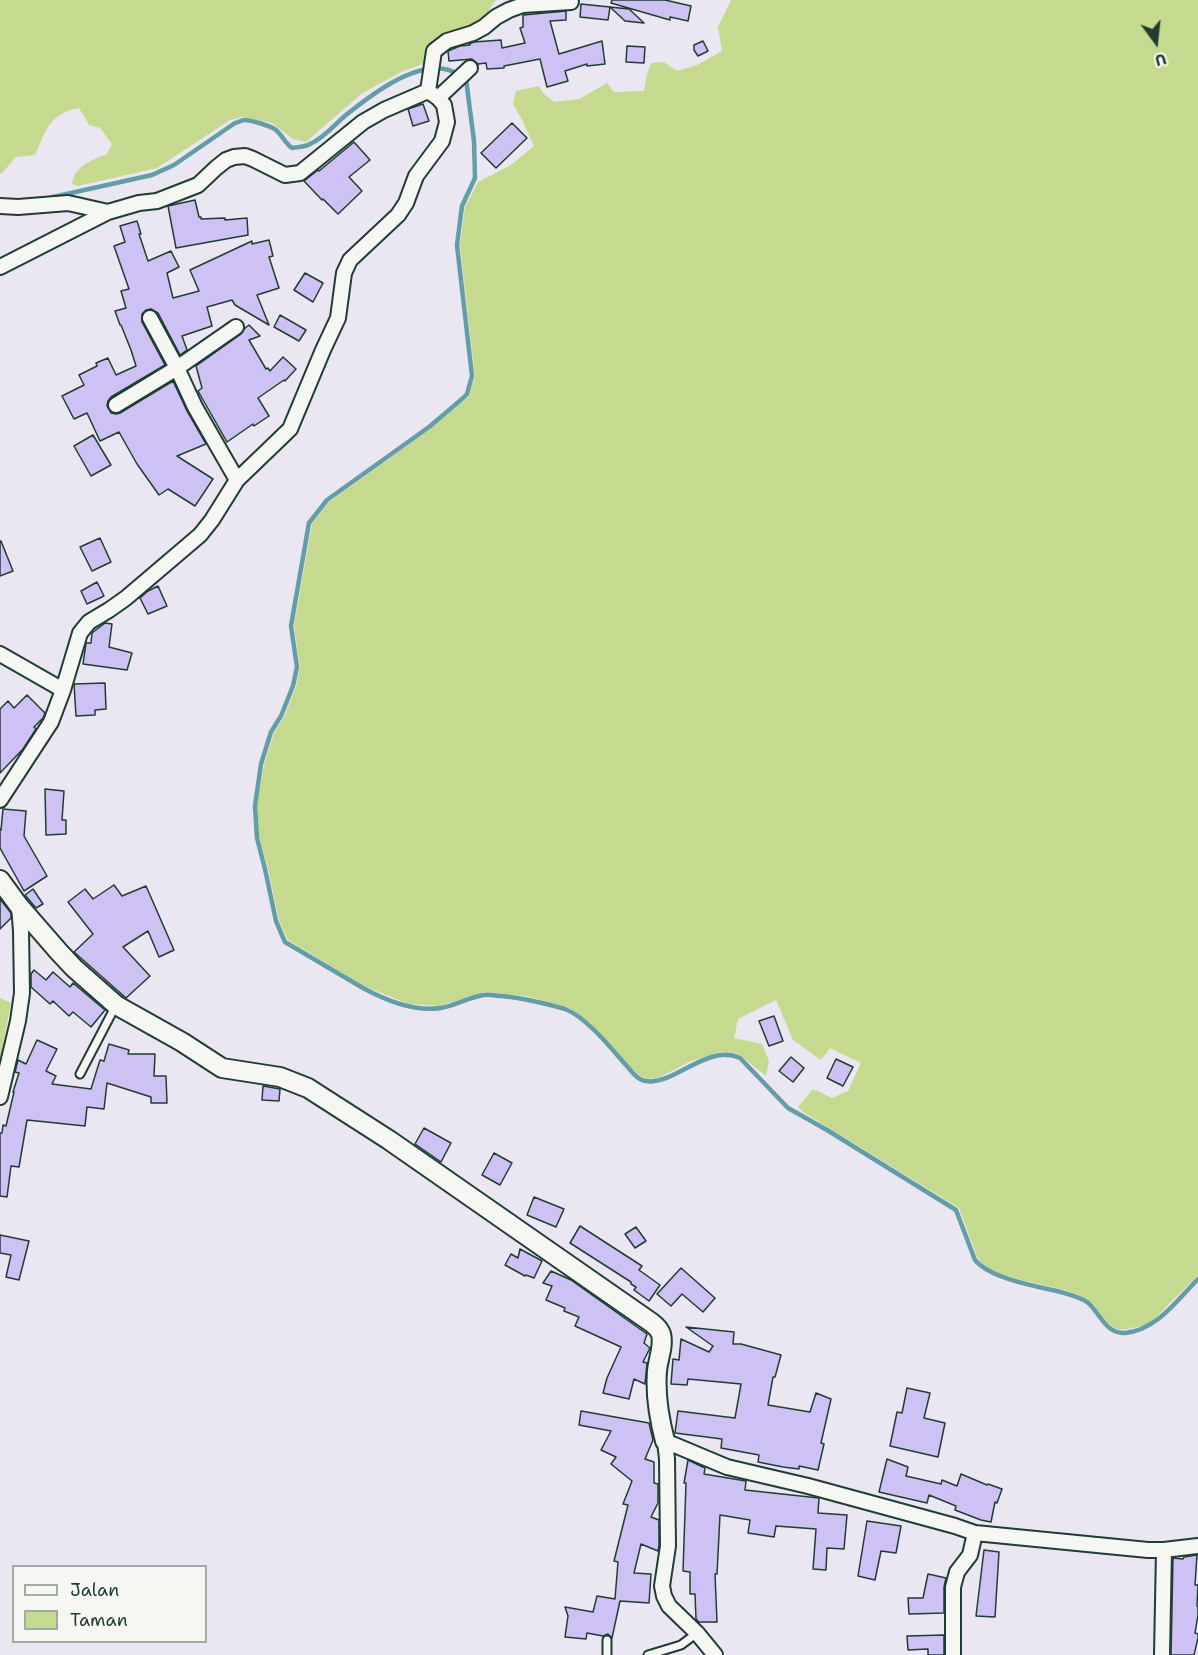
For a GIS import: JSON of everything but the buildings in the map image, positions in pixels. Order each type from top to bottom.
[{"type":"street","points":[[0,800],[51,723],[80,633],[89,622],[126,598],[200,535],[237,480],[290,429],[338,318],[344,273],[350,260],[398,215],[406,203],[416,176],[442,141],[447,122],[444,105],[432,89],[434,51],[447,41],[473,33],[509,10],[523,5],[571,2]]},
{"type":"street","points":[[0,267],[108,212],[139,203],[157,201],[198,184],[226,160],[234,157],[245,156],[285,175],[300,173],[363,122],[384,110],[462,75]]},
{"type":"street","points":[[0,206],[68,203],[108,212]]},
{"type":"street","points":[[150,318],[195,407],[237,480]]},
{"type":"street","points":[[116,405],[177,368],[236,327]]},
{"type":"street","points":[[0,654],[63,690]]},
{"type":"street","points":[[0,880],[19,906],[74,968],[116,1005],[182,1042],[222,1068],[280,1077],[308,1088],[389,1140],[658,1328],[661,1335],[661,1351],[657,1369],[657,1396],[668,1459],[668,1546],[662,1586],[669,1606],[697,1633],[715,1655]]},
{"type":"street","points":[[0,1097],[18,1021],[22,993],[19,906]]},
{"type":"street","points":[[665,1441],[728,1467],[808,1486],[975,1533],[1148,1550],[1198,1546]]},
{"type":"street","points":[[953,1655],[953,1587],[957,1572],[970,1555],[975,1533]]},
{"type":"street","points":[[1162,1655],[1164,1550]]},
{"type":"lane","points":[[80,1074],[116,1005]]},
{"type":"lane","points":[[648,1655],[681,1645],[697,1633]]},
{"type":"lane","points":[[607,1640],[607,1655]]},
{"type":"green space","points":[[0,0],[496,0],[480,23],[425,63],[401,72],[361,94],[306,142],[293,139],[272,123],[243,117],[230,120],[157,168],[78,186],[72,184],[80,168],[107,154],[112,144],[100,128],[89,125],[79,108],[61,114],[50,124],[35,155],[16,157],[0,174]]},
{"type":"green space","points":[[731,0],[1198,0],[1198,1275],[1154,1319],[1140,1326],[1129,1329],[1113,1327],[1085,1298],[999,1273],[987,1267],[978,1259],[959,1208],[803,1112],[798,1107],[813,1089],[832,1098],[848,1091],[861,1063],[830,1048],[821,1060],[793,1040],[776,1000],[738,1019],[734,1038],[762,1044],[769,1061],[766,1076],[741,1056],[735,1053],[720,1052],[691,1061],[660,1077],[647,1079],[637,1074],[590,1023],[568,1007],[525,996],[484,992],[440,1006],[409,1004],[364,986],[288,940],[279,920],[259,837],[257,806],[264,765],[274,733],[284,717],[296,687],[300,667],[294,626],[312,524],[329,502],[430,429],[469,396],[475,377],[460,245],[465,207],[478,182],[511,165],[534,146],[513,104],[516,91],[539,86],[543,93],[554,102],[579,99],[607,83],[614,92],[644,91],[651,63],[664,62],[677,71],[697,65],[722,51],[718,27]]},
{"type":"green space","points":[[0,998],[11,1003],[0,1059]]},
{"type":"waterway","points":[[44,199],[152,175],[174,165],[235,123],[243,120],[270,127],[276,130],[292,148],[301,147],[320,138],[381,89],[408,75],[436,68],[449,70],[466,79],[474,141],[475,178],[462,206],[457,245],[472,376],[467,394],[462,399],[429,427],[327,500],[309,523],[291,626],[297,667],[293,686],[281,716],[271,732],[261,764],[255,806],[257,838],[276,921],[285,942],[363,988],[390,1001],[411,1007],[441,1008],[478,996],[489,995],[526,999],[565,1009],[589,1025],[642,1080],[657,1081],[715,1056],[728,1055],[740,1058],[788,1108],[956,1210],[975,1260],[982,1266],[1013,1280],[1080,1298],[1092,1306],[1112,1330],[1125,1333],[1147,1326],[1166,1313],[1198,1279]]}]
